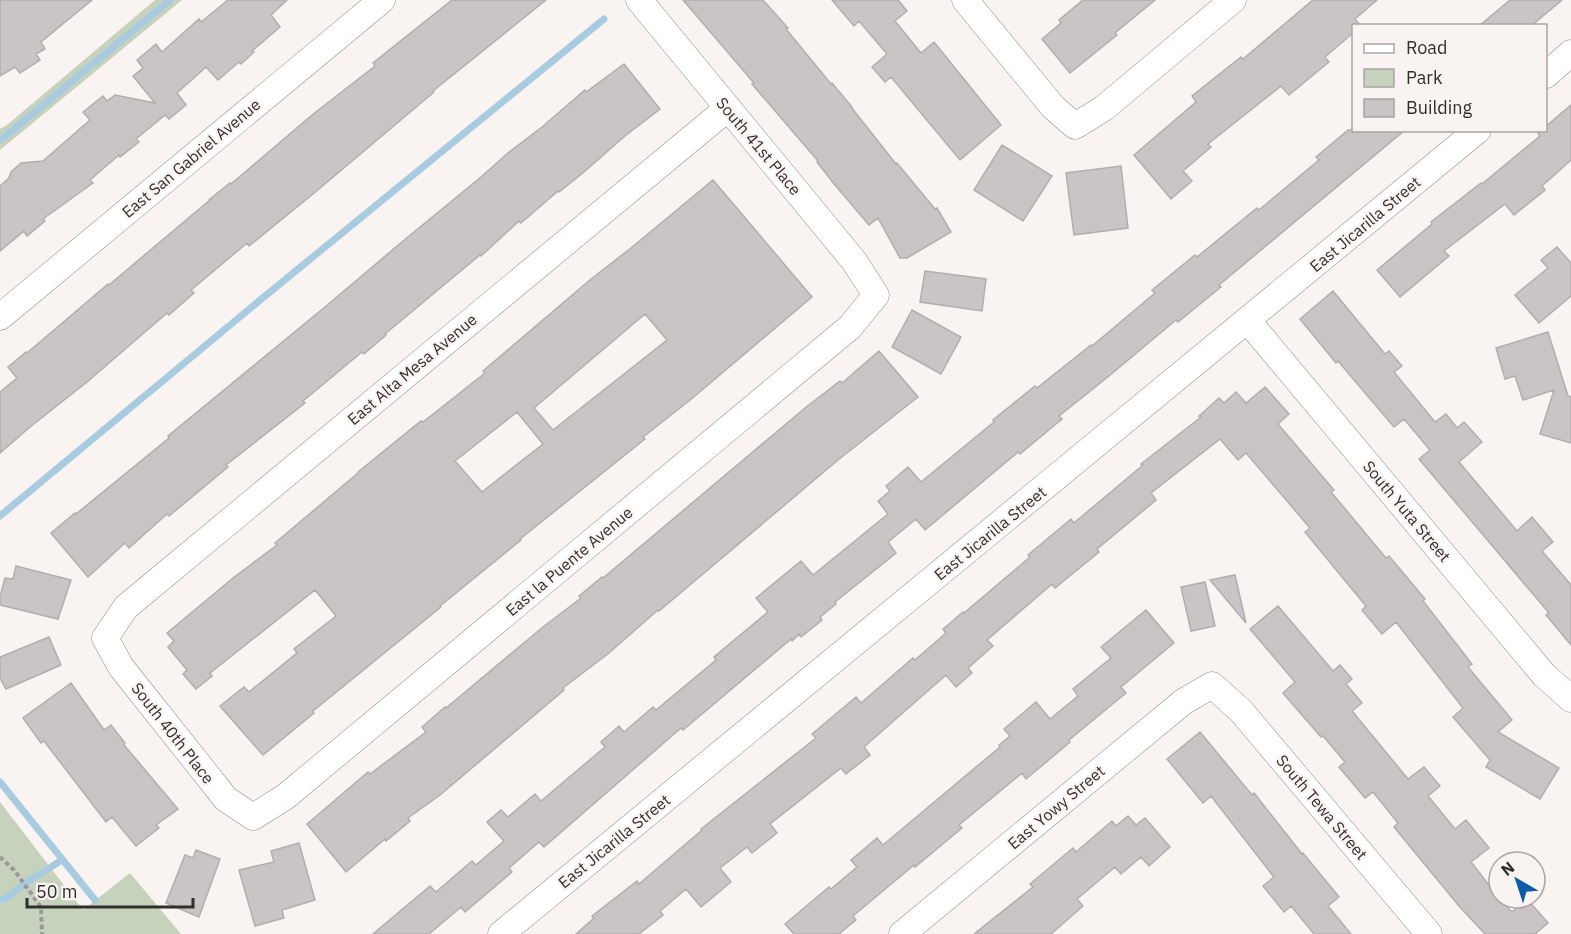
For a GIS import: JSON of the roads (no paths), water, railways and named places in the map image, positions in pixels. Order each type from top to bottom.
[{"type":"street","name":"East San Gabriel Avenue","points":[[0,317],[382,0]]},
{"type":"street","name":"South 41st Place","points":[[639,0],[854,261],[876,295]]},
{"type":"street","points":[[965,0],[1053,107],[1075,126],[1104,108],[1233,0]]},
{"type":"street","points":[[1547,73],[1571,53]]},
{"type":"street","name":"East Alta Mesa Avenue","points":[[105,638],[126,607],[728,108]]},
{"type":"street","name":"East Jicarilla Street","points":[[501,934],[1476,132]]},
{"type":"street","name":"East la Puente Avenue","points":[[253,817],[285,797],[850,327],[876,295]]},
{"type":"street","name":"South Yuta Street","points":[[1248,321],[1544,675],[1571,699]]},
{"type":"street","name":"South 40th Place","points":[[105,638],[121,667],[226,800],[253,817]]},
{"type":"street","name":"East Yowy Street","points":[[902,934],[1184,702],[1212,685]]},
{"type":"street","name":"South Tewa Street","points":[[1212,685],[1241,711],[1429,934]]},
{"type":"waterway","points":[[0,140],[170,0]]},
{"type":"waterway","points":[[0,516],[604,19]]},
{"type":"waterway","points":[[0,782],[95,900]]},
{"type":"waterway","points":[[0,900],[7,898],[24,884],[62,860]]}]
